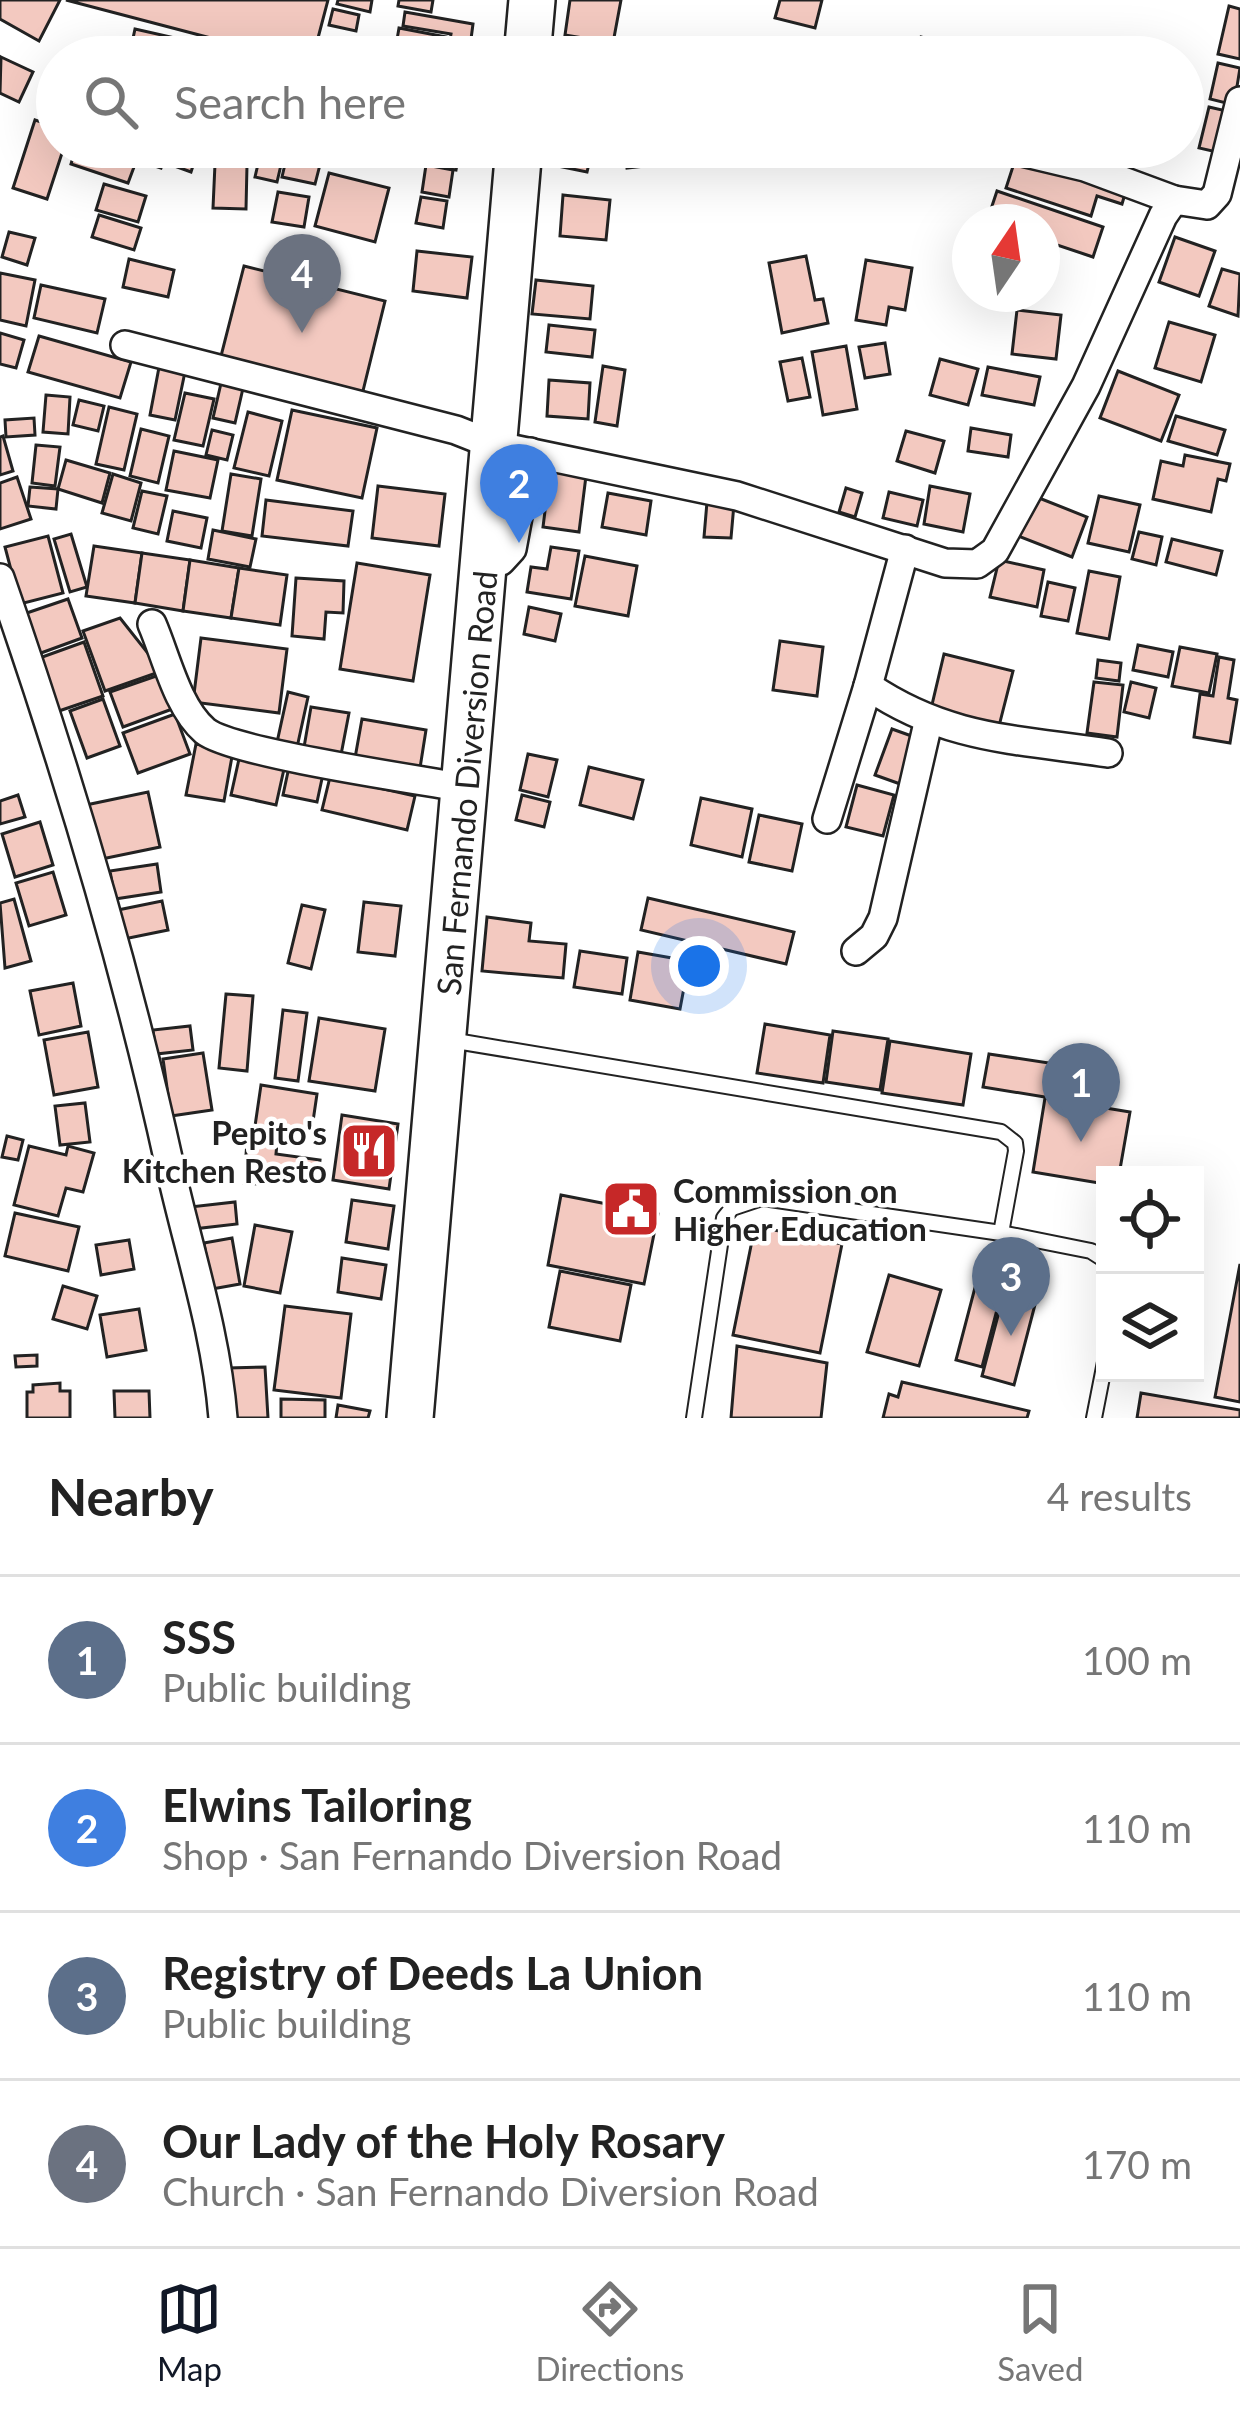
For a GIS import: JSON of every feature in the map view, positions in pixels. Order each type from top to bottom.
[{"type":"highway","points":[[529,36],[532,0]]},
{"type":"highway","name":"San Fernando Diversion Road","points":[[410,1418],[484,565],[512,449],[519,168]]},
{"type":"street","points":[[1087,168],[1174,200],[1207,205],[1217,194],[1240,100]]},
{"type":"street","points":[[125,346],[457,430],[512,449],[737,496],[963,565],[988,559],[995,551],[1086,386],[1174,200]]},
{"type":"street","points":[[827,819],[904,549]]},
{"type":"street","points":[[0,578],[71,781],[143,1039],[207,1305],[223,1418]]},
{"type":"street","points":[[152,624],[185,703],[206,732],[243,746],[466,788]]},
{"type":"street","points":[[868,686],[928,723],[1108,753]]},
{"type":"street","points":[[856,951],[874,936],[883,918],[928,723]]},
{"type":"lane","points":[[445,1039],[1001,1132],[1016,1151],[1001,1233]]},
{"type":"lane","points":[[694,1418],[716,1258],[724,1218],[732,1208],[762,1198],[1001,1233],[1096,1254]]},
{"type":"lane","points":[[1094,1418],[1101,1382]]},
{"type":"building","points":[[0,0],[60,0],[36,39],[0,19]]},
{"type":"building","points":[[66,0],[328,0],[319,36],[203,36]]},
{"type":"building","points":[[338,0],[372,0],[370,12],[337,4]]},
{"type":"building","points":[[399,0],[433,0],[431,12],[398,6]]},
{"type":"building","points":[[570,0],[621,0],[614,36],[565,35]]},
{"type":"building","points":[[780,0],[822,0],[815,28],[775,18]]},
{"type":"building","points":[[1229,6],[1240,9],[1240,59],[1218,54]]},
{"type":"building","points":[[333,9],[359,15],[356,31],[329,25]]},
{"type":"building","points":[[405,12],[473,24],[471,36],[403,26]]},
{"type":"building","points":[[399,28],[441,36],[398,36]]},
{"type":"building","points":[[135,29],[166,36],[134,36]]},
{"type":"building","points":[[1,57],[33,72],[19,102],[0,93]]},
{"type":"building","points":[[1218,63],[1240,68],[1234,105],[1210,99]]},
{"type":"building","points":[[1209,107],[1231,112],[1221,153],[1204,149]]},
{"type":"building","points":[[36,120],[36,168],[57,168],[47,199],[13,188]]},
{"type":"building","points":[[83,168],[134,168],[128,183]]},
{"type":"building","points":[[215,168],[247,168],[246,209],[213,208]]},
{"type":"building","points":[[257,168],[280,168],[277,182],[255,177]]},
{"type":"building","points":[[284,168],[319,168],[315,184],[282,177]]},
{"type":"building","points":[[426,168],[453,170],[449,197],[422,192]]},
{"type":"building","points":[[1012,168],[1064,168],[1127,187],[1122,204],[1097,196],[1091,216],[1006,188]]},
{"type":"building","points":[[329,173],[389,188],[375,242],[315,226]]},
{"type":"building","points":[[104,184],[146,196],[138,222],[96,210]]},
{"type":"building","points":[[997,191],[1035,204],[993,204]]},
{"type":"building","points":[[278,192],[309,197],[304,227],[272,222]]},
{"type":"building","points":[[563,195],[610,200],[606,240],[560,236]]},
{"type":"building","points":[[421,197],[447,201],[443,228],[416,223]]},
{"type":"building","points":[[1060,212],[1103,227],[1093,257],[1060,246]]},
{"type":"building","points":[[99,215],[141,228],[134,250],[92,237]]},
{"type":"building","points":[[9,232],[35,238],[27,265],[2,257]]},
{"type":"building","points":[[1175,237],[1215,251],[1199,296],[1159,282]]},
{"type":"building","points":[[417,251],[472,257],[467,298],[413,291]]},
{"type":"building","points":[[806,256],[815,300],[823,299],[828,323],[782,333],[769,263]]},
{"type":"building","points":[[129,259],[174,270],[168,297],[123,287]]},
{"type":"building","points":[[866,260],[912,268],[905,310],[889,307],[886,325],[856,320]]},
{"type":"building","points":[[244,266],[385,301],[361,399],[219,364]]},
{"type":"building","points":[[1222,269],[1240,274],[1238,316],[1209,306]]},
{"type":"building","points":[[0,273],[35,280],[26,326],[0,320]]},
{"type":"building","points":[[536,280],[593,286],[590,319],[532,314]]},
{"type":"building","points":[[41,285],[105,299],[97,333],[34,318]]},
{"type":"building","points":[[1017,312],[1061,315],[1056,359],[1012,354]]},
{"type":"building","points":[[1169,322],[1215,335],[1201,382],[1155,368]]},
{"type":"building","points":[[549,325],[595,330],[592,357],[546,352]]},
{"type":"building","points":[[0,333],[24,340],[16,368],[0,364]]},
{"type":"building","points":[[39,336],[131,362],[120,398],[28,372]]},
{"type":"building","points":[[885,343],[890,374],[865,378],[859,347]]},
{"type":"building","points":[[846,346],[857,409],[823,415],[812,352]]},
{"type":"building","points":[[802,358],[810,397],[788,401],[780,362]]},
{"type":"building","points":[[940,359],[978,369],[968,405],[930,395]]},
{"type":"building","points":[[160,362],[186,367],[175,420],[150,415]]},
{"type":"building","points":[[603,366],[625,370],[617,426],[595,422]]},
{"type":"building","points":[[988,367],[1040,377],[1034,405],[982,395]]},
{"type":"building","points":[[1118,371],[1179,395],[1161,441],[1100,418]]},
{"type":"building","points":[[222,379],[244,384],[235,423],[213,418]]},
{"type":"building","points":[[549,380],[590,383],[588,419],[547,416]]},
{"type":"building","points":[[185,393],[214,399],[203,446],[174,440]]},
{"type":"building","points":[[46,395],[70,397],[68,434],[43,432]]},
{"type":"building","points":[[79,400],[104,406],[98,431],[73,425]]},
{"type":"building","points":[[109,407],[137,414],[124,470],[96,464]]},
{"type":"building","points":[[292,410],[377,428],[362,498],[277,480]]},
{"type":"building","points":[[248,412],[282,421],[269,476],[234,468]]},
{"type":"building","points":[[1176,416],[1225,430],[1217,455],[1168,441]]},
{"type":"building","points":[[34,418],[35,435],[6,437],[5,420]]},
{"type":"building","points":[[971,428],[1011,435],[1008,457],[968,451]]},
{"type":"building","points":[[141,429],[169,436],[158,483],[130,476]]},
{"type":"building","points":[[212,430],[233,435],[227,460],[206,455]]},
{"type":"building","points":[[906,431],[944,441],[935,473],[897,461]]},
{"type":"building","points":[[0,437],[13,471],[0,475]]},
{"type":"building","points":[[36,445],[60,447],[55,486],[32,483]]},
{"type":"building","points":[[174,451],[218,460],[210,498],[166,490]]},
{"type":"building","points":[[1185,455],[1230,464],[1226,481],[1218,479],[1211,512],[1153,499],[1161,461],[1183,466]]},
{"type":"building","points":[[66,460],[110,473],[102,503],[58,489]]},
{"type":"building","points":[[550,471],[586,476],[579,532],[543,527]]},
{"type":"building","points":[[113,474],[141,483],[131,521],[102,513]]},
{"type":"building","points":[[231,474],[261,479],[252,536],[222,531]]},
{"type":"building","points":[[17,477],[31,519],[0,529],[0,483]]},
{"type":"building","points":[[378,486],[445,494],[439,546],[372,538]]},
{"type":"building","points":[[930,486],[970,494],[963,532],[924,524]]},
{"type":"building","points":[[30,487],[58,489],[56,509],[28,506]]},
{"type":"building","points":[[846,488],[862,493],[855,517],[839,512]]},
{"type":"building","points":[[142,491],[167,496],[158,534],[133,528]]},
{"type":"building","points":[[889,492],[923,500],[917,526],[883,518]]},
{"type":"building","points":[[608,493],[651,501],[646,535],[602,527]]},
{"type":"building","points":[[1034,496],[1087,517],[1072,557],[1018,536]]},
{"type":"building","points":[[1099,496],[1140,505],[1129,552],[1088,543]]},
{"type":"building","points":[[266,500],[353,511],[348,546],[262,536]]},
{"type":"building","points":[[707,502],[734,504],[731,538],[704,537]]},
{"type":"building","points":[[173,511],[207,518],[201,548],[167,541]]},
{"type":"building","points":[[213,530],[256,539],[250,567],[208,559]]},
{"type":"building","points":[[1139,532],[1162,537],[1156,565],[1132,559]]},
{"type":"building","points":[[71,534],[87,587],[70,592],[54,539]]},
{"type":"building","points":[[48,536],[63,593],[20,604],[5,547]]},
{"type":"building","points":[[1172,539],[1222,551],[1216,575],[1166,562]]},
{"type":"building","points":[[94,546],[142,553],[135,603],[86,596]]},
{"type":"building","points":[[551,547],[579,551],[571,599],[527,592],[531,567],[547,569]]},
{"type":"building","points":[[142,553],[190,560],[183,611],[135,603]]},
{"type":"building","points":[[585,556],[637,566],[628,616],[575,606]]},
{"type":"building","points":[[190,560],[239,568],[231,618],[183,611]]},
{"type":"building","points":[[999,560],[1044,570],[1037,607],[990,597]]},
{"type":"building","points":[[357,563],[430,575],[413,681],[340,669]]},
{"type":"building","points":[[239,568],[287,575],[280,625],[231,618]]},
{"type":"building","points":[[1089,571],[1120,577],[1109,639],[1077,633]]},
{"type":"building","points":[[296,578],[344,581],[343,613],[326,612],[324,639],[292,636]]},
{"type":"building","points":[[1048,582],[1075,588],[1068,621],[1041,616]]},
{"type":"building","points":[[68,599],[82,638],[30,657],[15,617]]},
{"type":"building","points":[[529,607],[561,614],[555,641],[524,634]]},
{"type":"building","points":[[120,618],[162,671],[105,691],[83,631]]},
{"type":"building","points":[[201,638],[287,649],[279,713],[193,702]]},
{"type":"building","points":[[780,641],[823,647],[817,696],[773,690]]},
{"type":"building","points":[[84,642],[103,696],[53,713],[34,660]]},
{"type":"building","points":[[1138,645],[1173,652],[1168,677],[1133,670]]},
{"type":"building","points":[[1180,647],[1217,654],[1209,693],[1172,686]]},
{"type":"building","points":[[944,654],[1013,671],[999,726],[931,709]]},
{"type":"building","points":[[1219,657],[1234,660],[1228,698],[1237,700],[1230,743],[1194,737],[1200,694],[1213,696]]},
{"type":"building","points":[[1098,660],[1121,663],[1119,681],[1096,678]]},
{"type":"building","points":[[162,674],[175,708],[123,727],[110,692]]},
{"type":"building","points":[[1094,682],[1123,685],[1117,737],[1087,733]]},
{"type":"building","points":[[1131,682],[1156,688],[1149,718],[1124,712]]},
{"type":"building","points":[[288,692],[308,697],[296,752],[276,747]]},
{"type":"building","points":[[103,699],[120,746],[87,758],[70,711]]},
{"type":"building","points":[[311,707],[349,713],[340,760],[303,753]]},
{"type":"building","points":[[175,714],[190,754],[138,773],[123,733]]},
{"type":"building","points":[[362,719],[426,730],[420,768],[355,758]]},
{"type":"building","points":[[892,729],[920,739],[903,785],[875,775]]},
{"type":"building","points":[[196,744],[233,751],[224,801],[186,795]]},
{"type":"building","points":[[241,750],[286,760],[276,805],[231,795]]},
{"type":"building","points":[[528,754],[557,760],[548,797],[520,790]]},
{"type":"building","points":[[289,767],[323,774],[317,802],[283,795]]},
{"type":"building","points":[[589,767],[643,780],[633,819],[580,805]]},
{"type":"building","points":[[330,777],[415,796],[407,830],[322,810]]},
{"type":"building","points":[[857,785],[894,795],[883,836],[846,827]]},
{"type":"building","points":[[148,792],[160,847],[97,860],[86,805]]},
{"type":"building","points":[[18,795],[25,817],[0,824],[0,801]]},
{"type":"building","points":[[522,795],[550,802],[544,827],[516,820]]},
{"type":"building","points":[[701,798],[752,809],[742,857],[691,845]]},
{"type":"building","points":[[759,815],[802,824],[792,871],[749,862]]},
{"type":"building","points":[[40,822],[53,865],[15,877],[2,834]]},
{"type":"building","points":[[157,864],[161,892],[115,899],[110,871]]},
{"type":"building","points":[[53,872],[66,915],[29,926],[16,883]]},
{"type":"building","points":[[648,898],[794,932],[786,964],[641,930]]},
{"type":"building","points":[[14,899],[31,961],[5,968],[0,903]]},
{"type":"building","points":[[162,901],[168,930],[124,939],[118,910]]},
{"type":"building","points":[[364,902],[401,906],[395,956],[358,952]]},
{"type":"building","points":[[302,905],[325,910],[311,969],[288,963]]},
{"type":"building","points":[[487,917],[531,923],[529,941],[566,944],[563,978],[482,971]]},
{"type":"building","points":[[580,951],[627,958],[622,994],[574,987]]},
{"type":"building","points":[[638,952],[689,961],[680,1009],[630,1000]]},
{"type":"building","points":[[73,983],[81,1026],[39,1035],[30,991]]},
{"type":"building","points":[[226,994],[253,996],[247,1071],[219,1068]]},
{"type":"building","points":[[283,1010],[307,1013],[298,1081],[275,1078]]},
{"type":"building","points":[[319,1018],[385,1029],[375,1091],[309,1081]]},
{"type":"building","points":[[765,1024],[830,1035],[823,1083],[757,1073]]},
{"type":"building","points":[[190,1026],[193,1050],[156,1054],[153,1030]]},
{"type":"building","points":[[833,1031],[888,1039],[880,1090],[826,1082]]},
{"type":"building","points":[[88,1032],[98,1087],[54,1095],[44,1040]]},
{"type":"building","points":[[890,1041],[971,1054],[963,1105],[882,1093]]},
{"type":"building","points":[[203,1053],[212,1110],[171,1116],[163,1059]]},
{"type":"building","points":[[989,1054],[1062,1065],[1057,1099],[983,1087]]},
{"type":"building","points":[[261,1085],[317,1094],[311,1135],[255,1126]]},
{"type":"building","points":[[1045,1098],[1130,1112],[1121,1166],[1096,1166],[1096,1182],[1033,1172]]},
{"type":"building","points":[[85,1103],[90,1142],[60,1145],[55,1106]]},
{"type":"building","points":[[342,1115],[398,1124],[389,1189],[333,1180]]},
{"type":"building","points":[[7,1136],[23,1140],[18,1160],[2,1157]]},
{"type":"building","points":[[247,1141],[277,1143],[276,1154],[320,1160],[318,1178],[275,1173],[275,1185],[244,1183]]},
{"type":"building","points":[[29,1146],[66,1155],[68,1146],[94,1153],[83,1192],[66,1188],[58,1216],[14,1205]]},
{"type":"building","points":[[561,1195],[658,1214],[644,1284],[548,1265]]},
{"type":"building","points":[[352,1200],[394,1206],[388,1249],[346,1242]]},
{"type":"building","points":[[235,1202],[237,1224],[193,1229],[190,1207]]},
{"type":"building","points":[[15,1213],[79,1227],[68,1271],[5,1256]]},
{"type":"building","points":[[255,1225],[292,1232],[280,1293],[244,1286]]},
{"type":"building","points":[[755,1226],[842,1244],[820,1353],[733,1335]]},
{"type":"building","points":[[232,1238],[240,1284],[212,1289],[204,1243]]},
{"type":"building","points":[[129,1240],[134,1269],[101,1275],[96,1245]]},
{"type":"building","points":[[342,1258],[386,1265],[381,1299],[338,1292]]},
{"type":"building","points":[[1240,1264],[1240,1402],[1215,1397]]},
{"type":"building","points":[[560,1271],[631,1285],[620,1341],[549,1327]]},
{"type":"building","points":[[889,1275],[941,1290],[919,1366],[867,1352]]},
{"type":"building","points":[[978,1276],[1004,1283],[982,1367],[956,1360]]},
{"type":"building","points":[[63,1286],[97,1296],[87,1329],[53,1319]]},
{"type":"building","points":[[1005,1289],[1037,1297],[1014,1385],[982,1376]]},
{"type":"building","points":[[285,1306],[351,1314],[341,1398],[274,1390]]},
{"type":"building","points":[[139,1309],[146,1350],[107,1357],[100,1315]]},
{"type":"building","points":[[737,1346],[827,1363],[821,1418],[731,1418]]},
{"type":"building","points":[[37,1355],[37,1366],[16,1367],[15,1356]]},
{"type":"building","points":[[265,1367],[268,1418],[230,1418],[228,1368]]},
{"type":"building","points":[[902,1382],[1029,1411],[1027,1418],[883,1418],[889,1394],[898,1397]]},
{"type":"building","points":[[60,1383],[60,1391],[70,1391],[70,1418],[27,1418],[27,1392],[33,1392],[33,1385]]},
{"type":"building","points":[[114,1391],[149,1391],[150,1418],[115,1418]]},
{"type":"building","points":[[1141,1393],[1240,1410],[1240,1418],[1137,1418]]},
{"type":"building","points":[[281,1399],[325,1400],[325,1418],[281,1418]]},
{"type":"building","points":[[338,1405],[370,1411],[368,1418],[336,1418]]},
{"type":"place","name":"Our Lady of the Holy Rosary","points":[[302,333]]},
{"type":"place","name":"Elwins Tailoring","points":[[519,543]]},
{"type":"place","name":"SSS","points":[[1081,1142]]},
{"type":"place","name":"Pepito's Kitchen Resto","points":[[369,1151]]},
{"type":"place","name":"Commission on Higher Education","points":[[631,1209]]},
{"type":"place","name":"Registry of Deeds La Union","points":[[1011,1336]]}]
